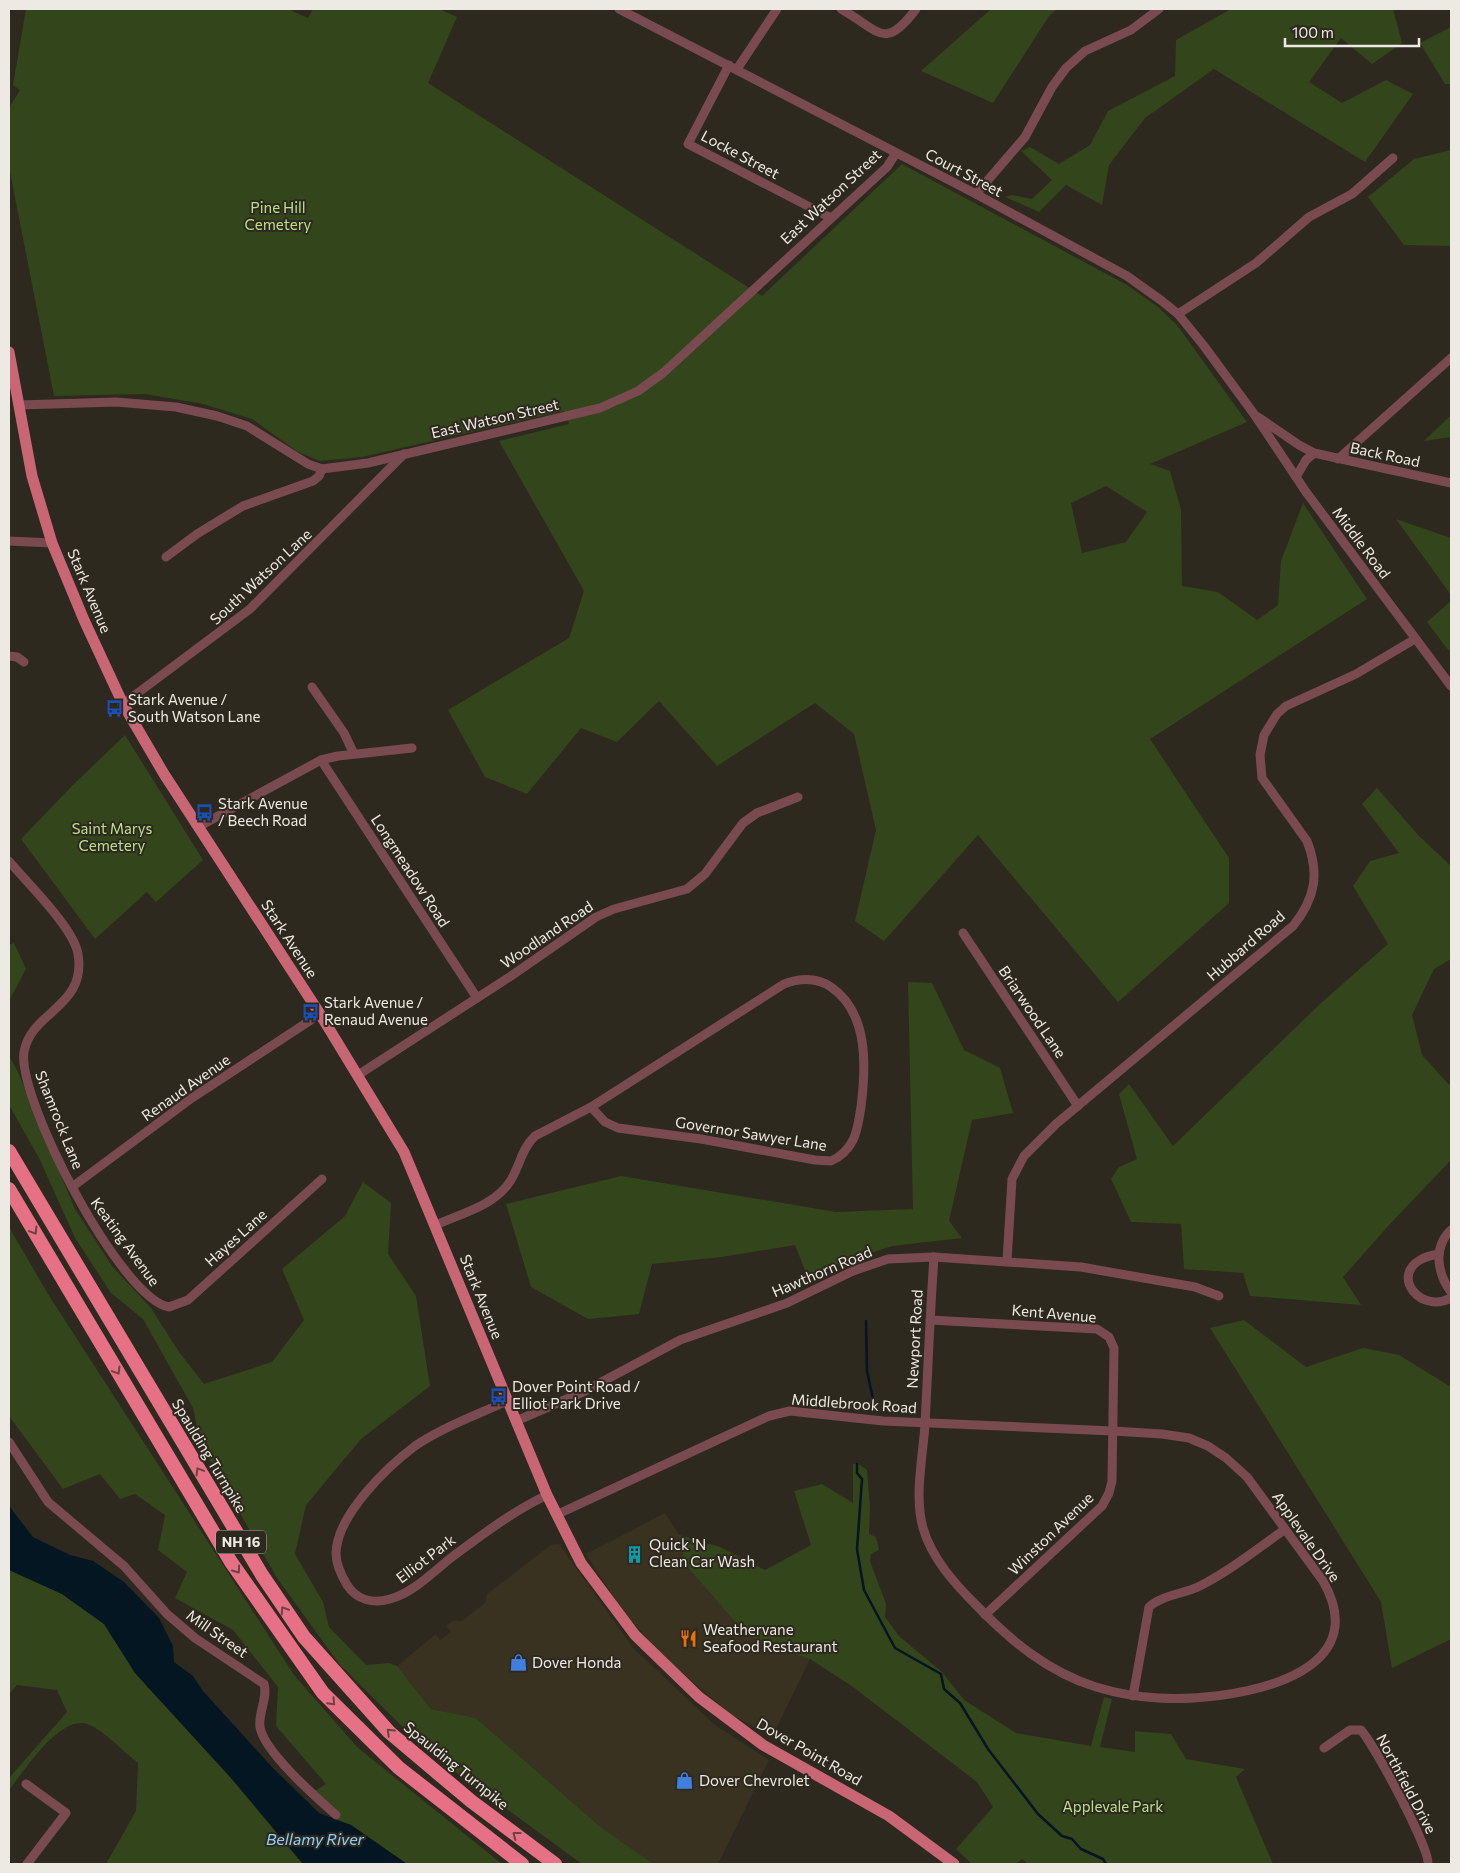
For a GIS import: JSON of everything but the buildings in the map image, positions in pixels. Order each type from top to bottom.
[{"type":"highway","name":"Spaulding Turnpike","points":[[9,1151],[262,1575],[304,1637],[389,1732],[471,1801],[555,1864]]},
{"type":"highway","name":"NH 16","points":[[9,1190],[231,1562],[323,1693],[399,1768],[522,1864]]},
{"type":"main road","name":"Stark Avenue","points":[[9,352],[14,404],[32,476],[52,543],[84,620],[123,704],[198,827],[320,1014],[404,1152],[436,1225],[546,1495],[581,1562],[635,1635]]},
{"type":"main road","name":"Dover Point Road","points":[[635,1635],[690,1690],[757,1741],[889,1816],[954,1864]]},
{"type":"street","name":"Court Street","points":[[619,9],[976,194],[1127,276],[1178,314],[1254,414]]},
{"type":"street","points":[[733,67],[777,9]]},
{"type":"street","points":[[841,9],[882,34],[892,35],[899,30],[916,9]]},
{"type":"street","points":[[976,194],[1025,137],[1052,87],[1066,68],[1086,51],[1131,30],[1159,9]]},
{"type":"street","name":"Locke Street","points":[[733,67],[688,144],[831,218]]},
{"type":"street","name":"East Watson Street","points":[[322,469],[368,463],[579,414],[600,408],[638,391],[663,373],[887,167],[896,153]]},
{"type":"street","points":[[1178,314],[1256,263],[1309,217],[1352,194],[1393,158]]},
{"type":"street","points":[[1338,459],[1451,358]]},
{"type":"street","points":[[14,404],[137,403],[197,411],[247,426],[308,464],[322,469],[319,476],[313,481],[243,506],[197,534],[166,557]]},
{"type":"street","name":"Back Road","points":[[1254,414],[1292,441],[1314,453],[1451,483]]},
{"type":"street","name":"Middle Road","points":[[1254,414],[1296,477],[1451,686]]},
{"type":"street","points":[[1296,477],[1306,460],[1314,453]]},
{"type":"street","name":"South Watson Lane","points":[[123,704],[250,609],[404,454]]},
{"type":"street","points":[[9,541],[52,543]]},
{"type":"street","name":"Hubbard Road","points":[[1007,1261],[1010,1190],[1016,1168],[1031,1147],[1293,926],[1306,910],[1313,890],[1312,852],[1307,840],[1262,778],[1260,755],[1264,735],[1277,714],[1291,703],[1356,674],[1415,639]]},
{"type":"street","points":[[9,656],[17,657],[24,662]]},
{"type":"street","points":[[312,687],[344,733],[354,754]]},
{"type":"street","points":[[198,827],[321,760],[354,754],[412,748]]},
{"type":"street","name":"Longmeadow Road","points":[[321,760],[477,998]]},
{"type":"street","name":"Woodland Road","points":[[358,1075],[606,912],[688,889],[704,874],[743,823],[757,813],[798,797]]},
{"type":"street","name":"Shamrock Lane","points":[[9,861],[68,930],[76,946],[78,975],[76,985],[65,1002],[30,1037],[24,1052],[28,1084],[72,1187]]},
{"type":"street","name":"Briarwood Lane","points":[[963,933],[1078,1106]]},
{"type":"street","name":"Governor Sawyer Lane","points":[[436,1225],[497,1197],[510,1181],[528,1143],[535,1136],[591,1107],[736,1013],[795,980],[812,980],[828,985],[846,1001],[858,1024],[861,1036],[863,1065],[858,1128],[848,1147],[831,1161],[815,1160],[702,1139],[618,1128],[605,1122],[591,1107]]},
{"type":"street","name":"Renaud Avenue","points":[[72,1187],[192,1098],[320,1014]]},
{"type":"street","name":"Hayes Lane","points":[[163,1306],[175,1306],[188,1300],[322,1179]]},
{"type":"street","name":"Keating Avenue","points":[[72,1187],[94,1228],[150,1299],[163,1306]]},
{"type":"street","points":[[1451,1230],[1442,1240],[1439,1254],[1441,1272],[1451,1292]]},
{"type":"street","points":[[1439,1254],[1420,1260],[1414,1265],[1409,1279],[1411,1288],[1419,1298],[1426,1302],[1436,1303],[1451,1298]]},
{"type":"street","name":"Hawthorn Road","points":[[516,1421],[583,1392],[674,1343],[703,1330],[787,1303],[863,1267],[898,1257],[1007,1261],[1110,1271],[1195,1287],[1219,1296]]},
{"type":"street","name":"Newport Road","points":[[925,1423],[934,1257]]},
{"type":"street","name":"Kent Avenue","points":[[930,1320],[1089,1328],[1104,1332],[1112,1342],[1114,1355],[1113,1431]]},
{"type":"street","name":"Elliot Park","points":[[507,1401],[428,1438],[380,1477],[349,1517],[338,1542],[336,1557],[339,1572],[348,1587],[357,1596],[368,1601],[390,1599],[410,1590],[508,1515],[546,1495]]},
{"type":"street","name":"Middlebrook Road","points":[[556,1515],[780,1413],[812,1412],[875,1420],[1113,1431]]},
{"type":"street","name":"Applevale Drive","points":[[925,1423],[920,1495],[923,1526],[937,1559],[963,1593],[985,1615],[1025,1650],[1058,1672],[1096,1687],[1133,1696],[1209,1697],[1252,1689],[1290,1676],[1308,1667],[1326,1652],[1335,1633],[1336,1611],[1332,1600],[1323,1581],[1247,1477],[1208,1446],[1178,1436],[1113,1431]]},
{"type":"street","name":"Winston Avenue","points":[[985,1615],[1106,1500],[1112,1481],[1113,1431]]},
{"type":"street","name":"Mill Street","points":[[9,1442],[48,1502],[124,1566],[167,1614],[195,1638],[264,1684],[266,1697],[260,1726],[266,1741],[308,1790],[336,1815]]},
{"type":"street","points":[[1133,1696],[1149,1607],[1159,1600],[1179,1595],[1217,1577],[1284,1530]]},
{"type":"street","name":"Northfield Drive","points":[[1324,1748],[1350,1730],[1360,1730],[1364,1734],[1424,1847],[1428,1864]]},
{"type":"street","points":[[26,1784],[66,1812],[27,1864]]},
{"type":"shaded area","points":[[665,1513],[679,1535],[685,1564],[766,1646],[810,1659],[772,1737],[730,1714],[666,1659],[622,1610],[586,1554]]},
{"type":"shaded area","points":[[559,1544],[634,1649],[715,1725],[769,1760],[718,1864],[654,1864],[603,1829],[476,1718],[431,1709],[397,1666],[436,1634],[440,1640],[451,1632],[446,1626],[452,1621],[462,1621],[485,1603],[487,1594],[551,1545]]},
{"type":"green space","name":"Pine Hill Cemetery","points":[[26,9],[288,9],[308,18],[313,9],[439,9],[457,17],[428,83],[762,296],[902,164],[1127,285],[1158,307],[1177,325],[1247,422],[1150,464],[1170,471],[1181,510],[1182,586],[1218,592],[1257,620],[1278,605],[1281,561],[1303,503],[1367,599],[1150,739],[1229,858],[1229,903],[1118,1002],[978,835],[884,941],[855,921],[876,830],[854,734],[815,703],[717,766],[659,701],[617,742],[581,728],[527,794],[485,777],[448,710],[569,638],[584,591],[499,441],[569,424],[564,411],[362,457],[320,461],[298,452],[252,419],[203,404],[145,394],[54,396],[9,167],[9,108],[20,90],[13,85]],"holes":[[[1106,486],[1147,512],[1126,542],[1082,553],[1071,503]]]},
{"type":"green space","points":[[991,9],[1057,9],[1049,16],[993,103],[921,71]]},
{"type":"green space","points":[[1231,9],[1393,9],[1402,43],[1372,64],[1341,38],[1309,82],[1342,103],[1386,80],[1413,94],[1365,162],[1214,69],[1145,118],[1109,165],[1102,205],[1066,185],[1039,212],[1005,197],[1012,195],[1032,199],[1052,180],[1021,151],[1030,147],[1059,164],[1090,145],[1108,111],[1175,76],[1176,40]]},
{"type":"green space","points":[[1451,27],[1451,84],[1445,84],[1420,43]]},
{"type":"green space","points":[[1451,150],[1451,246],[1404,245],[1368,197],[1414,159]]},
{"type":"green space","points":[[1451,415],[1451,437],[1424,441]]},
{"type":"green space","points":[[1396,519],[1451,538],[1451,595]]},
{"type":"green space","points":[[1451,601],[1451,649],[1449,651],[1427,622]]},
{"type":"green space","name":"Saint Marys Cemetery","points":[[125,735],[203,860],[156,902],[147,892],[95,939],[21,839]]},
{"type":"green space","points":[[1377,788],[1419,836],[1451,866],[1451,959],[1434,969],[1412,1015],[1422,1055],[1451,1087],[1451,1160],[1343,1277],[1361,1305],[1250,1296],[1243,1273],[1184,1269],[1181,1224],[1131,1222],[1111,1179],[1119,1167],[1137,1159],[1119,1094],[1129,1084],[1173,1146],[1320,1004],[1388,944],[1353,886],[1370,861],[1399,853],[1362,804]]},
{"type":"green space","points":[[14,943],[26,969],[9,1001],[9,945]]},
{"type":"green space","points":[[908,982],[932,983],[964,1050],[1000,1068],[1013,1113],[972,1120],[949,1221],[962,1238],[892,1246],[807,1275],[795,1245],[722,1257],[652,1264],[639,1314],[588,1319],[531,1287],[506,1204],[621,1176],[836,1212],[913,1209]]},
{"type":"green space","points":[[9,1056],[18,1072],[75,1209],[112,1266],[151,1308],[179,1352],[204,1384],[272,1362],[304,1320],[282,1269],[345,1216],[363,1182],[391,1203],[388,1254],[416,1296],[430,1386],[361,1439],[306,1505],[295,1554],[323,1602],[329,1627],[366,1665],[389,1663],[397,1666],[431,1709],[476,1718],[603,1829],[654,1864],[582,1864],[427,1751],[340,1665],[277,1578],[201,1445],[193,1408],[143,1319],[111,1293],[75,1238],[39,1158],[9,1105]]},
{"type":"green space","points":[[9,1227],[48,1294],[294,1675],[357,1747],[502,1864],[407,1864],[351,1825],[335,1820],[340,1816],[315,1791],[326,1784],[276,1726],[278,1687],[233,1630],[175,1598],[187,1572],[158,1550],[165,1515],[135,1494],[120,1499],[100,1474],[63,1489],[9,1416]]},
{"type":"green space","points":[[1244,1320],[1306,1367],[1363,1348],[1399,1355],[1451,1387],[1451,1639],[1392,1668],[1381,1602],[1210,1328]]},
{"type":"green space","name":"Applevale Park","points":[[853,1464],[858,1464],[867,1470],[870,1508],[869,1534],[876,1537],[879,1550],[871,1554],[870,1561],[886,1604],[885,1617],[899,1636],[942,1672],[964,1700],[1016,1733],[1091,1746],[1104,1697],[1112,1699],[1100,1747],[1135,1752],[1135,1731],[1171,1734],[1186,1759],[1245,1769],[1236,1777],[1273,1864],[1028,1864],[1022,1859],[1016,1864],[972,1864],[956,1849],[993,1807],[977,1782],[853,1687],[810,1659],[766,1646],[744,1632],[685,1564],[679,1535],[720,1547],[765,1570],[811,1545],[794,1491],[822,1484],[853,1503]]},
{"type":"green space","points":[[9,1570],[62,1594],[104,1624],[135,1673],[231,1778],[303,1864],[106,1864],[136,1811],[138,1763],[108,1737],[90,1725],[79,1723],[56,1734],[34,1757],[9,1790],[9,1778],[67,1712],[57,1690],[17,1685],[9,1694]]},
{"type":"water","name":"Bellamy River","points":[[9,1506],[33,1537],[70,1555],[93,1561],[124,1582],[159,1618],[173,1646],[174,1662],[193,1676],[203,1691],[272,1767],[319,1813],[351,1825],[407,1864],[303,1864],[231,1778],[135,1673],[104,1624],[62,1594],[9,1570]]},
{"type":"waterway","points":[[866,1321],[867,1371],[875,1408]]},
{"type":"waterway","points":[[857,1464],[857,1473],[862,1479],[857,1549],[864,1590],[895,1648],[941,1674],[944,1689],[960,1703],[988,1749],[1038,1814],[1062,1836],[1072,1839],[1081,1849],[1103,1859],[1106,1864]]},
{"type":"place","name":"Stark Avenue / South Watson Lane","points":[[114,709]]},
{"type":"place","name":"Stark Avenue / Beech Road","points":[[204,813]]},
{"type":"place","name":"Stark Avenue / Renaud Avenue","points":[[310,1012]]},
{"type":"place","name":"Dover Point Road / Elliot Park Drive","points":[[498,1396]]},
{"type":"place","name":"Quick 'N Clean Car Wash","points":[[635,1554]]},
{"type":"place","name":"Weathervane Seafood Restaurant","points":[[689,1639]]},
{"type":"place","name":"Dover Honda","points":[[518,1663]]},
{"type":"place","name":"Dover Chevrolet","points":[[685,1781]]}]
